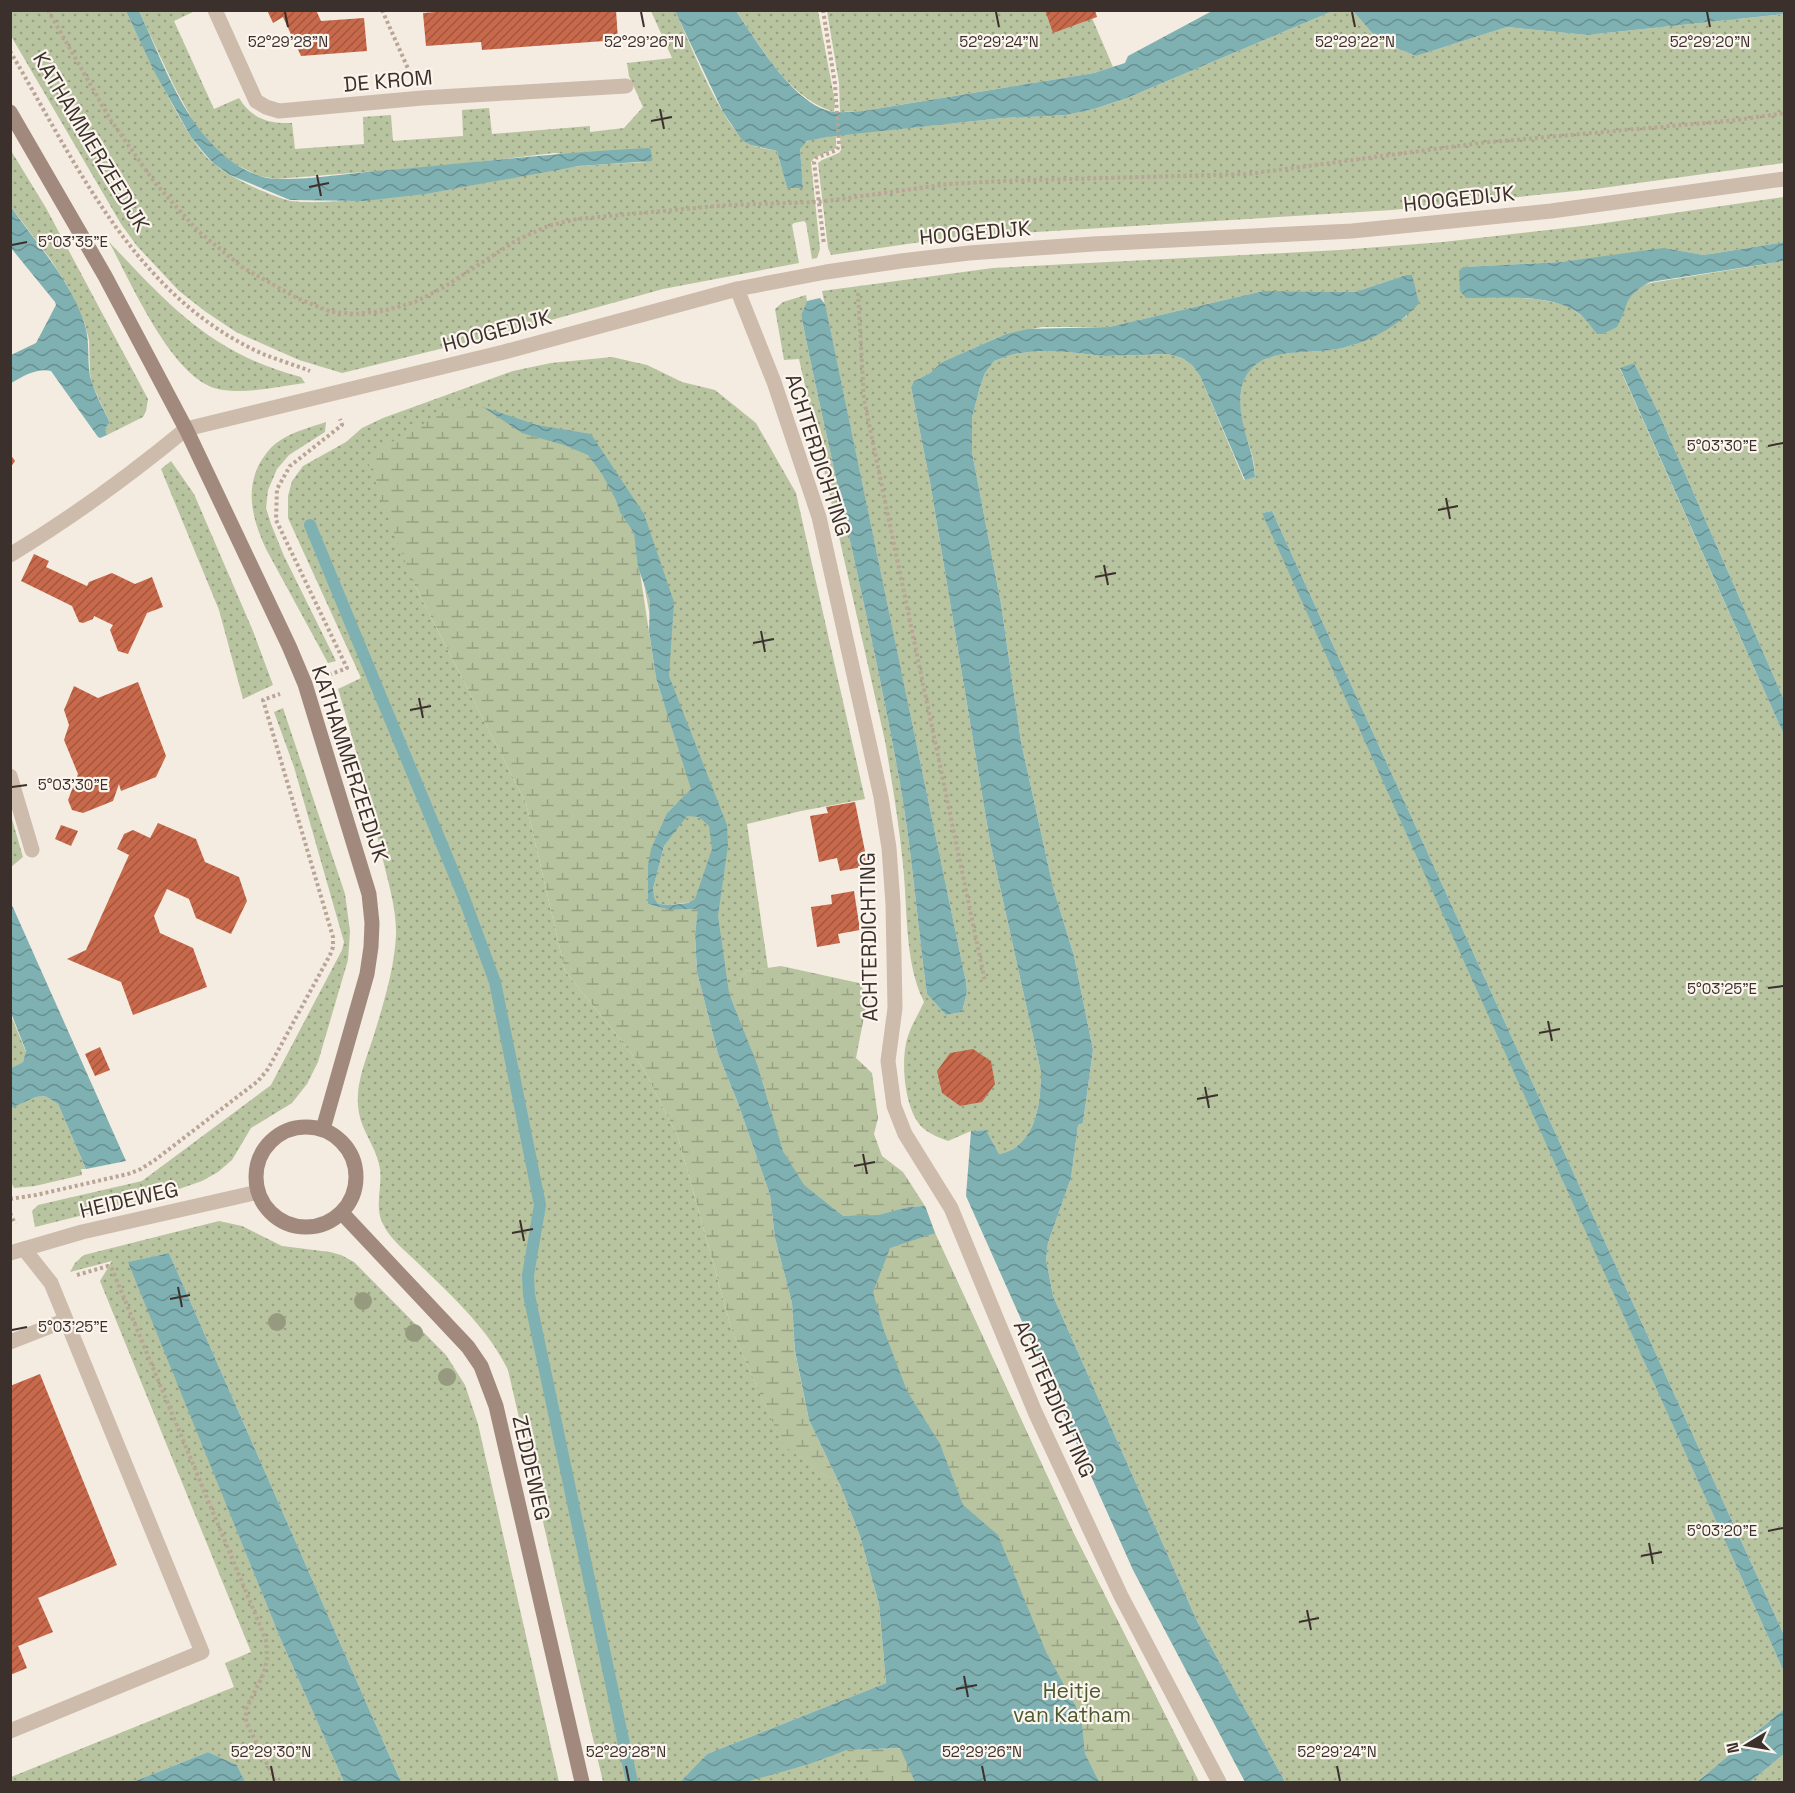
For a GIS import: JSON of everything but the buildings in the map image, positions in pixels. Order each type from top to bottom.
[{"type":"main road","name":"KATHAMMERZEEDIJK","points":[[10,112],[105,276],[186,429],[305,684],[369,894],[372,923],[367,974],[323,1129]]},
{"type":"main road","points":[[301,1127],[323,1129],[337,1137],[350,1151],[357,1174],[353,1196],[342,1213],[331,1221],[303,1227],[286,1224],[267,1209],[258,1192],[257,1164],[264,1149],[278,1135],[301,1127]]},
{"type":"main road","name":"ZEDDEWEG","points":[[342,1213],[468,1347],[481,1366],[496,1406],[582,1782]]},
{"type":"street","name":"DE KROM","points":[[215,10],[256,101],[279,111],[422,98],[626,86]]},
{"type":"street","name":"HOOGEDIJK","points":[[186,429],[504,352],[736,289],[856,267],[969,253],[1093,244],[1352,231],[1551,211],[1785,179]]},
{"type":"street","name":"ACHTERDICHTING","points":[[736,289],[774,382],[819,517],[881,797],[889,848],[893,904],[896,1008],[888,1061],[889,1085],[894,1106],[905,1134],[951,1208],[1035,1412],[1121,1596],[1219,1782]]},
{"type":"street","points":[[10,555],[68,520],[145,463],[186,429]]},
{"type":"street","points":[[10,776],[32,850]]},
{"type":"street","name":"HEIDEWEG","points":[[17,1251],[82,1232],[258,1192]]},
{"type":"street","points":[[10,1731],[202,1652],[51,1283],[17,1251]]},
{"type":"street","points":[[10,1342],[66,1320]]},
{"type":"path","points":[[48,10],[110,119],[155,183],[198,231],[242,267],[297,298],[331,312],[383,311],[415,302],[444,287],[517,240],[548,226],[577,219],[727,205],[819,202],[949,184],[1248,174],[1480,143],[1738,120],[1785,113]]},
{"type":"path","points":[[382,10],[422,98]]},
{"type":"path","points":[[823,10],[837,100],[839,145],[837,150],[816,158],[814,162],[824,242]]},
{"type":"path","name":"KATHAMMERZEEDIJK","points":[[10,51],[117,231],[155,276],[201,317],[232,338],[263,354],[331,377],[334,394]]},
{"type":"path","points":[[856,267],[864,400],[985,981]]},
{"type":"path","points":[[10,1198],[36,1195],[141,1169],[258,1081],[268,1069],[333,946],[333,937],[263,700],[347,668],[276,520],[276,489],[290,466],[342,425],[334,394]]},
{"type":"path","points":[[51,1283],[108,1266],[112,1269],[266,1640],[267,1659],[264,1673],[246,1709],[246,1722],[276,1782]]},
{"type":"green space","points":[[10,11],[126,11],[172,104],[190,136],[207,158],[230,175],[262,191],[291,201],[310,202],[390,198],[562,168],[647,162],[554,153],[443,166],[276,179],[259,176],[235,164],[208,142],[198,130],[174,86],[139,11],[195,11],[174,21],[214,109],[239,98],[250,111],[262,119],[292,123],[295,149],[364,144],[363,117],[391,115],[393,141],[463,136],[462,110],[489,108],[492,134],[590,126],[590,132],[624,128],[643,107],[629,76],[627,63],[672,58],[651,11],[675,11],[708,83],[729,121],[739,135],[750,144],[777,151],[787,188],[803,188],[800,149],[803,145],[816,138],[836,135],[836,148],[814,158],[811,162],[820,249],[817,258],[812,259],[806,223],[804,221],[794,223],[792,225],[799,263],[663,289],[501,334],[342,373],[299,360],[236,332],[179,291],[137,246],[121,224],[11,36]]},
{"type":"green space","points":[[736,11],[818,11],[835,102],[834,112],[817,105],[789,83],[766,56]]},
{"type":"green space","points":[[827,11],[1089,11],[1113,67],[1094,73],[863,111],[840,112],[839,83]]},
{"type":"green space","points":[[1333,11],[1353,11],[1379,41],[1416,56],[1507,27],[1587,35],[1784,14],[1784,163],[1595,189],[1392,210],[956,237],[831,255],[828,248],[818,163],[839,153],[841,150],[840,135],[1003,118],[1065,115],[1094,109],[1127,98]]},
{"type":"green space","points":[[10,149],[46,208],[148,399],[143,417],[107,435],[105,428],[110,423],[92,384],[89,340],[85,324],[68,287],[51,260],[11,207]]},
{"type":"green space","points":[[1784,197],[1784,242],[1704,255],[1673,250],[1561,262],[1463,267],[1503,297],[1537,299],[1566,305],[1586,319],[1598,334],[1611,330],[1619,320],[1631,296],[1647,284],[1784,261],[1784,700],[1660,416],[1634,363],[1620,369],[1784,735],[1784,1635],[1272,511],[1263,513],[1784,1672],[1784,1709],[1697,1782],[1285,1782],[1197,1621],[1053,1296],[1046,1259],[1048,1243],[1071,1178],[1078,1125],[1083,1123],[1093,1050],[1074,956],[1053,887],[1021,742],[1001,604],[972,452],[972,418],[985,373],[994,361],[1014,354],[1037,351],[1105,356],[1168,354],[1182,358],[1192,365],[1200,376],[1244,480],[1255,477],[1255,468],[1242,423],[1240,405],[1243,383],[1251,369],[1263,360],[1278,355],[1346,347],[1370,338],[1407,316],[1406,275],[1355,292],[1263,291],[1109,327],[1042,327],[1006,334],[942,362],[930,373],[914,381],[911,387],[930,482],[990,842],[1041,1072],[1040,1097],[1029,1133],[1011,1150],[999,1154],[986,1130],[971,1131],[948,1141],[929,1132],[917,1120],[908,1097],[904,1071],[906,1046],[924,1002],[913,970],[910,952],[905,882],[888,756],[799,359],[784,360],[775,309],[783,302],[806,295],[807,301],[801,315],[899,778],[927,994],[946,1015],[962,1012],[967,992],[966,982],[822,291],[993,268],[1340,250],[1443,242],[1591,225]]},
{"type":"green space","points":[[109,242],[173,307],[217,341],[270,367],[301,377],[305,383],[229,391],[218,389],[201,381],[169,349],[154,327]]},
{"type":"green space","name":"Heitje van Katham","points":[[612,357],[647,365],[682,382],[715,390],[756,423],[796,493],[865,799],[747,824],[768,968],[746,971],[729,994],[758,1065],[770,1109],[843,1216],[925,1206],[935,1233],[1074,1534],[1199,1782],[1020,1782],[690,902],[671,905],[658,904],[653,898],[653,889],[664,846],[680,824],[658,661],[641,567],[412,580],[526,803],[565,971],[643,1068],[678,1137],[732,1331],[783,1444],[841,1487],[860,1536],[879,1604],[886,1683],[707,1754],[680,1782],[603,1782],[508,1370],[491,1341],[458,1302],[394,1240],[385,1228],[380,1215],[379,1164],[361,1120],[358,1094],[361,1075],[381,1013],[390,975],[395,949],[395,916],[367,793],[338,689],[361,678],[288,518],[288,496],[292,481],[303,466],[346,442],[362,428],[383,418],[513,371],[551,363]]},
{"type":"green space","points":[[483,407],[522,433],[589,455],[634,533],[656,678],[691,789],[667,813],[648,904],[670,910],[698,909],[695,934],[697,972],[718,1054],[738,1103],[770,1195],[775,1238],[792,1303],[795,1352],[809,1420],[841,1487],[783,1445],[732,1331],[678,1137],[643,1068],[565,971],[526,803],[412,580],[366,457],[450,408]]},
{"type":"green space","points":[[326,422],[325,432],[289,455],[277,469],[268,490],[266,508],[284,556],[336,661],[328,663],[266,549],[257,528],[252,505],[256,472],[261,461],[273,446],[293,433]]},
{"type":"green space","points":[[171,461],[194,494],[253,631],[273,685],[243,699],[219,610],[161,469]]},
{"type":"green space","points":[[283,708],[345,894],[350,931],[348,960],[318,1062],[307,1084],[292,1103],[251,1128],[232,1160],[218,1172],[202,1181],[156,1197],[35,1227],[32,1211],[38,1205],[142,1181],[271,1085],[342,950],[344,942],[294,767],[274,712]]},
{"type":"green space","points":[[11,816],[23,857],[10,867]]},
{"type":"green space","points":[[781,966],[859,983],[868,996],[856,1058],[872,1073],[878,1118],[874,1134],[882,1156],[903,1172],[925,1206],[908,1207],[879,1215],[843,1216],[804,1185],[783,1151],[757,1064],[729,993],[746,971]]},
{"type":"green space","points":[[10,1013],[26,1052],[23,1062],[11,1068]]},
{"type":"green space","points":[[45,1096],[58,1104],[86,1169],[81,1169],[82,1175],[35,1186],[14,1188],[10,1180],[10,1108],[36,1097]]},
{"type":"green space","points":[[219,1221],[242,1226],[282,1246],[330,1252],[354,1262],[446,1355],[465,1385],[478,1424],[559,1782],[401,1782],[169,1253],[129,1262],[281,1640],[344,1782],[245,1782],[237,1765],[208,1752],[133,1782],[11,1782],[11,1777],[234,1687],[225,1663],[251,1652],[100,1281],[112,1261],[70,1272],[75,1263],[84,1255]]},
{"type":"green space","points":[[935,1233],[1074,1534],[1199,1782],[1099,1782],[1085,1754],[1081,1716],[1046,1652],[998,1535],[963,1505],[940,1444],[907,1391],[883,1328],[873,1292],[890,1248]]},
{"type":"green space","points":[[901,1748],[918,1782],[870,1782],[847,1750]]},
{"type":"green space","points":[[847,1750],[918,1782],[746,1782]]},
{"type":"green space","points":[[1784,1754],[1784,1782],[1750,1782]]},
{"type":"water","points":[[1784,10],[1784,14],[1587,35],[1507,27],[1416,56],[1379,41],[1353,11]]},
{"type":"water","points":[[126,11],[139,11],[177,94],[202,132],[234,163],[260,176],[276,179],[313,178],[546,155],[649,148],[652,161],[579,166],[425,194],[364,201],[290,200],[230,175],[214,164],[204,153],[191,137],[154,71]]},
{"type":"water","points":[[675,11],[736,11],[766,55],[792,86],[820,108],[842,112],[863,111],[1094,73],[1125,63],[1128,56],[1212,11],[1333,11],[1127,98],[1094,109],[1066,115],[1003,118],[807,141],[800,149],[803,188],[787,188],[777,151],[751,145],[742,140],[723,112]]},
{"type":"water","points":[[11,207],[52,263],[79,308],[87,331],[90,376],[110,423],[105,428],[107,435],[100,438],[51,371],[25,375],[11,383],[11,355],[36,343],[56,305],[11,248]]},
{"type":"water","points":[[1784,242],[1784,261],[1650,282],[1631,297],[1617,327],[1603,334],[1597,334],[1578,313],[1554,302],[1509,297],[1466,298],[1460,291],[1459,271],[1463,267],[1561,262],[1663,248],[1704,255]]},
{"type":"water","points":[[1412,275],[1419,303],[1404,318],[1386,330],[1346,347],[1284,354],[1269,358],[1257,364],[1247,375],[1240,402],[1255,477],[1245,480],[1200,376],[1192,365],[1182,358],[1168,354],[1105,356],[1037,351],[1014,354],[994,361],[985,373],[972,418],[972,452],[1001,604],[1021,742],[1053,887],[1074,956],[1093,1050],[1083,1123],[1078,1125],[1071,1178],[1048,1243],[1046,1259],[1053,1296],[1197,1621],[1285,1782],[1245,1782],[1133,1570],[966,1196],[971,1131],[986,1130],[999,1154],[1021,1143],[1034,1122],[1040,1097],[1041,1072],[990,842],[930,482],[911,387],[914,381],[930,373],[942,362],[1006,334],[1028,329],[1109,327],[1263,291],[1355,292]]},
{"type":"water","points":[[820,298],[825,304],[966,982],[967,992],[962,1012],[946,1015],[927,994],[899,778],[801,315],[807,301]]},
{"type":"water","points":[[1634,363],[1660,416],[1784,700],[1784,735],[1620,368]]},
{"type":"water","points":[[483,407],[537,425],[591,434],[644,514],[674,602],[669,676],[727,825],[728,845],[718,916],[729,993],[757,1064],[783,1151],[804,1185],[843,1216],[879,1215],[908,1207],[925,1206],[935,1233],[890,1248],[873,1292],[883,1328],[907,1391],[940,1444],[963,1505],[998,1535],[1046,1652],[1081,1716],[1085,1754],[1099,1782],[915,1782],[900,1748],[847,1750],[809,1764],[746,1782],[680,1782],[707,1754],[886,1683],[879,1604],[860,1536],[841,1487],[809,1420],[795,1351],[792,1303],[775,1238],[770,1195],[738,1103],[718,1054],[697,972],[695,934],[698,909],[670,910],[648,904],[648,865],[651,849],[667,813],[691,789],[656,678],[649,631],[650,601],[638,567],[634,533],[620,512],[602,474],[588,455],[564,445],[522,433]],"holes":[[[687,816],[699,817],[709,826],[712,849],[695,899],[688,903],[658,904],[654,898],[653,889],[664,846]]]},
{"type":"water","points":[[1272,511],[1784,1635],[1784,1672],[1262,513]]},
{"type":"water","points":[[11,903],[126,1161],[86,1169],[58,1104],[45,1096],[36,1097],[11,1108],[11,1068],[23,1062],[26,1051],[11,1013]]},
{"type":"water","points":[[169,1253],[401,1782],[344,1782],[281,1640],[128,1262]]},
{"type":"water","points":[[1784,1709],[1784,1754],[1750,1782],[1697,1782]]},
{"type":"water","points":[[208,1752],[237,1765],[245,1782],[133,1782]]},
{"type":"waterway","points":[[310,525],[464,898],[495,982],[540,1205],[528,1275],[529,1295],[632,1782]]}]
